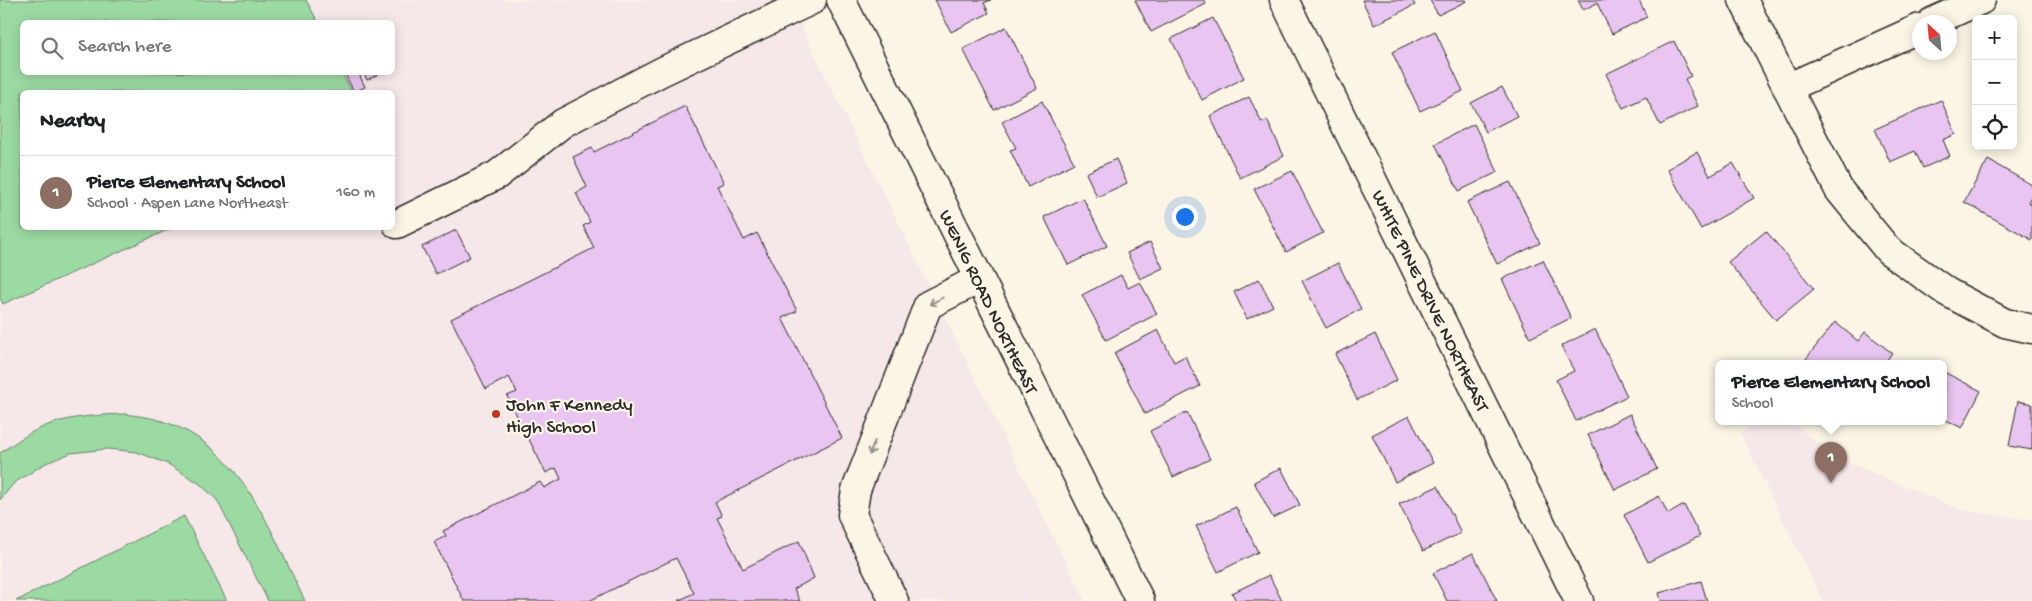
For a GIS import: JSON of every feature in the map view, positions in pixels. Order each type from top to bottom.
[{"type":"street","points":[[398,224],[497,175],[563,123],[661,72],[812,0]]},
{"type":"street","name":"WENIG ROAD NORTHEAST","points":[[841,0],[1140,601]]},
{"type":"street","name":"WHITE PINE DRIVE NORTHEAST","points":[[1284,0],[1580,601]]},
{"type":"street","points":[[1743,0],[1839,190],[1888,250],[1947,292],[2005,323],[2032,329]]},
{"type":"street","points":[[1948,15],[1981,0]]},
{"type":"street","points":[[1787,88],[1912,32]]},
{"type":"street","points":[[894,601],[852,515],[856,490],[928,305],[979,279]]},
{"type":"shaded area","name":"John F Kennedy High School","points":[[0,0],[788,0],[1085,601],[0,601]]},
{"type":"shaded area","points":[[1757,425],[1796,425],[1833,456],[1961,510],[2032,520],[2032,601],[1823,601],[1740,433]]},
{"type":"green space","points":[[0,0],[306,0],[317,20],[20,20],[20,75],[343,75],[351,90],[20,90],[20,230],[168,230],[3,304],[0,298]]},
{"type":"green space","points":[[125,414],[162,421],[190,433],[214,450],[234,471],[251,495],[280,548],[305,601],[268,601],[217,500],[200,484],[168,464],[137,452],[107,449],[71,453],[46,463],[14,483],[0,500],[0,453],[37,430],[60,421],[87,416]]},
{"type":"green space","points":[[184,516],[227,601],[16,601]]},
{"type":"building","points":[[935,0],[991,0],[984,3],[989,13],[951,32]]},
{"type":"building","points":[[1135,0],[1204,0],[1206,4],[1151,32]]},
{"type":"building","points":[[1362,0],[1412,0],[1415,5],[1374,25]]},
{"type":"building","points":[[1430,0],[1466,0],[1467,1],[1438,15]]},
{"type":"building","points":[[1578,0],[1639,0],[1647,17],[1612,34],[1597,3],[1583,10]]},
{"type":"building","points":[[1213,18],[1244,78],[1202,100],[1171,39]]},
{"type":"building","points":[[1006,27],[1037,88],[994,110],[963,49]]},
{"type":"building","points":[[1435,31],[1463,91],[1420,111],[1392,52]]},
{"type":"building","points":[[1674,41],[1691,76],[1685,79],[1698,106],[1660,125],[1646,97],[1623,108],[1606,74]]},
{"type":"building","points":[[346,75],[359,75],[365,87],[353,90]]},
{"type":"building","points":[[364,75],[377,75],[367,80]]},
{"type":"building","points":[[1502,87],[1517,116],[1486,132],[1471,103]]},
{"type":"building","points":[[1249,97],[1262,123],[1267,120],[1284,156],[1240,178],[1210,116]]},
{"type":"building","points":[[1941,100],[1956,134],[1943,140],[1950,156],[1923,168],[1915,151],[1890,162],[1875,129]]},
{"type":"building","points":[[1042,101],[1074,163],[1028,187],[1010,150],[1016,148],[1002,122]]},
{"type":"building","points":[[685,106],[724,183],[717,186],[744,240],[757,233],[797,311],[782,318],[842,438],[715,502],[722,516],[717,518],[743,569],[799,541],[814,578],[794,589],[800,601],[678,601],[694,593],[676,558],[589,601],[464,601],[434,542],[446,536],[443,531],[540,482],[544,488],[561,479],[556,468],[546,473],[507,396],[517,392],[509,377],[486,389],[451,319],[594,248],[583,226],[590,222],[576,193],[587,187],[573,157],[592,148],[594,152]]},
{"type":"building","points":[[1474,124],[1498,172],[1459,191],[1435,144]]},
{"type":"building","points":[[1697,152],[1710,176],[1733,163],[1754,198],[1701,229],[1667,169]]},
{"type":"building","points":[[1116,159],[1127,183],[1097,197],[1086,173]]},
{"type":"building","points":[[1988,160],[2032,185],[2032,195],[2028,202],[2032,204],[2032,240],[1964,202]]},
{"type":"building","points":[[1292,171],[1323,233],[1286,252],[1254,189]]},
{"type":"building","points":[[1510,182],[1540,243],[1497,264],[1467,202]]},
{"type":"building","points":[[1083,198],[1107,246],[1068,265],[1044,217]]},
{"type":"building","points":[[456,230],[470,257],[436,274],[422,247]]},
{"type":"building","points":[[1766,231],[1814,289],[1776,320],[1728,262]]},
{"type":"building","points":[[1150,242],[1163,268],[1140,279],[1127,253]]},
{"type":"building","points":[[1543,260],[1571,318],[1530,338],[1502,279]]},
{"type":"building","points":[[1338,263],[1361,309],[1326,328],[1302,281]]},
{"type":"building","points":[[1121,275],[1128,288],[1140,282],[1157,314],[1106,340],[1082,295]]},
{"type":"building","points":[[1259,279],[1273,306],[1247,319],[1234,292]]},
{"type":"building","points":[[1835,322],[1858,341],[1865,332],[1892,353],[1887,360],[1805,360]]},
{"type":"building","points":[[1595,329],[1627,396],[1576,421],[1556,380],[1574,371],[1561,346]]},
{"type":"building","points":[[1158,330],[1174,362],[1185,356],[1200,386],[1145,414],[1114,353]]},
{"type":"building","points":[[1375,334],[1397,380],[1357,400],[1335,354]]},
{"type":"building","points":[[1947,374],[1981,391],[1962,428],[1947,420]]},
{"type":"building","points":[[2018,401],[2032,404],[2032,450],[2009,446]]},
{"type":"building","points":[[1187,412],[1210,459],[1173,477],[1150,431]]},
{"type":"building","points":[[1630,414],[1657,469],[1615,490],[1588,435]]},
{"type":"building","points":[[1409,416],[1433,463],[1395,482],[1372,435]]},
{"type":"building","points":[[1281,468],[1300,505],[1273,518],[1254,482]]},
{"type":"building","points":[[1438,486],[1461,533],[1423,551],[1399,504]]},
{"type":"building","points":[[1659,496],[1668,514],[1684,505],[1700,536],[1648,562],[1624,515]]},
{"type":"building","points":[[1236,507],[1258,552],[1218,572],[1196,526]]},
{"type":"building","points":[[1473,553],[1497,601],[1447,601],[1433,573]]},
{"type":"building","points":[[1269,575],[1282,601],[1236,601],[1232,593]]},
{"type":"building","points":[[1701,581],[1707,601],[1661,601],[1659,593]]},
{"type":"place","name":"John F Kennedy High School","points":[[496,414]]},
{"type":"place","name":"Pierce Elementary School","points":[[1831,483]]}]
